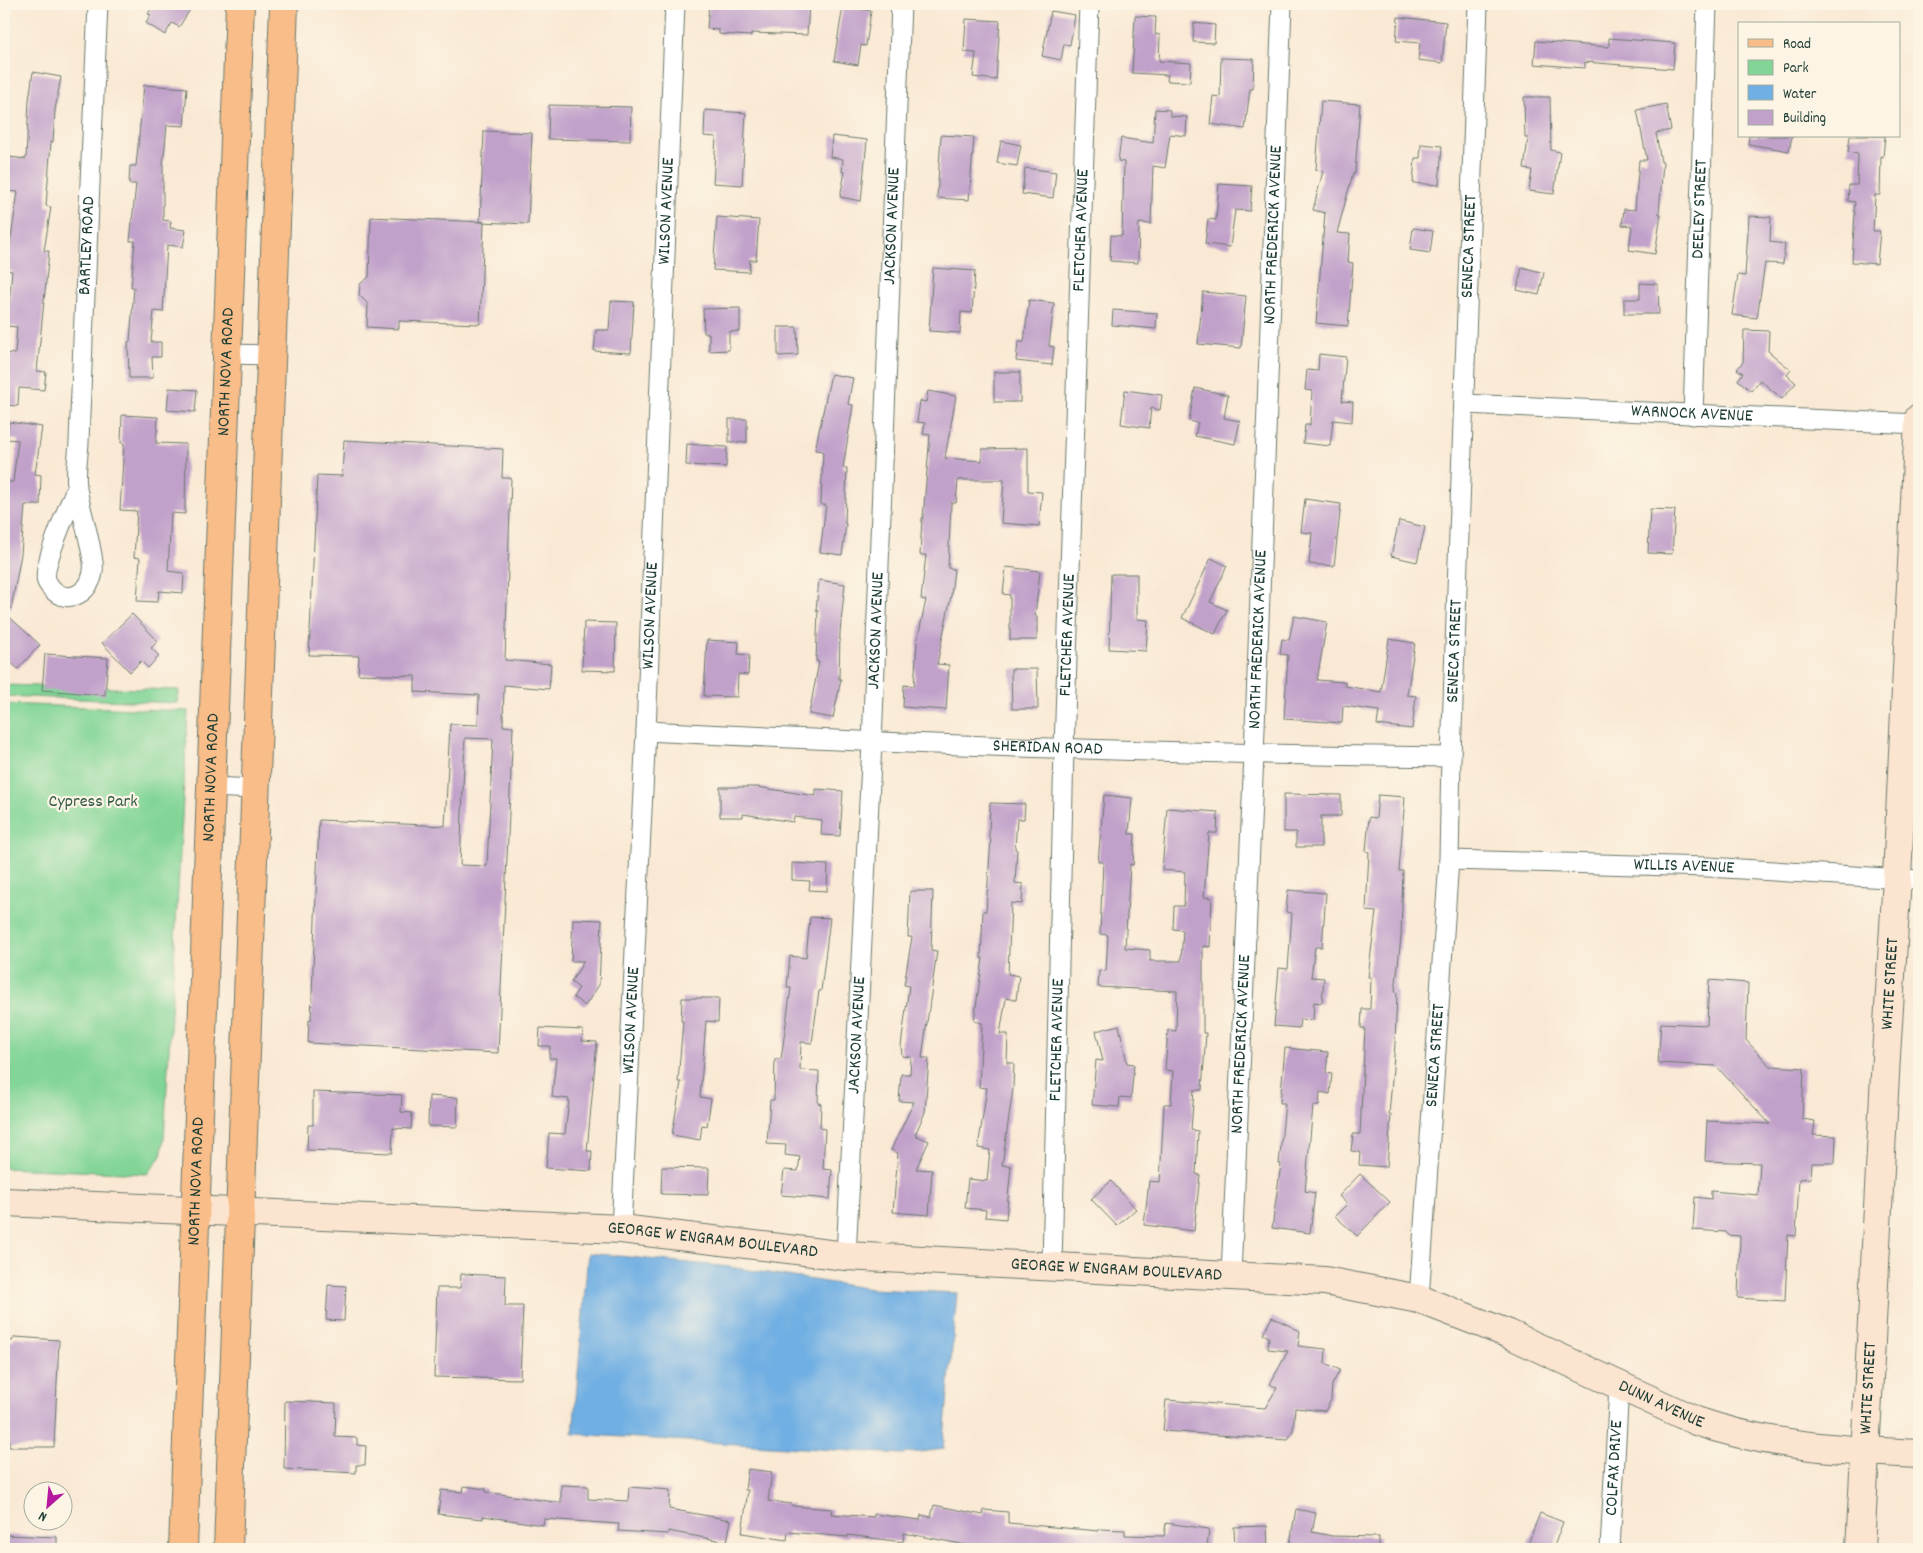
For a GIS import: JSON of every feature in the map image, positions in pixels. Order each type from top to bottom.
[{"type":"main road","name":"NORTH NOVA ROAD","points":[[183,1549],[240,4]]},
{"type":"main road","points":[[228,1549],[284,4]]},
{"type":"main road","name":"WHITE STREET","points":[[1860,1549],[1886,1056],[1908,879],[1919,418]]},
{"type":"main road","name":"GEORGE W ENGRAM BOULEVARD","points":[[4,1202],[621,1229],[846,1256],[1325,1281],[1419,1299]]},
{"type":"main road","name":"DUNN AVENUE","points":[[1419,1299],[1508,1334],[1696,1421],[1725,1431],[1784,1442],[1865,1451],[1919,1454]]},
{"type":"street","name":"BARTLEY ROAD","points":[[77,486],[48,560],[45,574],[50,587],[65,596],[79,595],[86,590],[90,584],[94,568],[77,486],[98,4]]},
{"type":"street","name":"WILSON AVENUE","points":[[621,1229],[646,731],[675,4]]},
{"type":"street","name":"JACKSON AVENUE","points":[[846,1256],[872,743],[901,4]]},
{"type":"street","name":"FLETCHER AVENUE","points":[[1052,1266],[1064,748],[1089,4]]},
{"type":"street","name":"NORTH FREDERICK AVENUE","points":[[1231,1275],[1254,755],[1282,4]]},
{"type":"street","name":"SENECA STREET","points":[[1419,1299],[1449,860],[1478,4]]},
{"type":"street","name":"DEELEY STREET","points":[[1694,415],[1708,4]]},
{"type":"street","points":[[227,354],[271,355]]},
{"type":"street","name":"WARNOCK AVENUE","points":[[1464,404],[1919,424]]},
{"type":"street","name":"SHERIDAN ROAD","points":[[646,731],[872,743],[1254,755],[1451,757]]},
{"type":"street","points":[[212,787],[256,790]]},
{"type":"street","name":"WILLIS AVENUE","points":[[1449,860],[1708,867],[1908,879]]},
{"type":"street","name":"COLFAX DRIVE","points":[[1610,1549],[1620,1386]]},
{"type":"green space","points":[[4,685],[179,690],[178,703],[4,696]]},
{"type":"green space","name":"Cypress Park","points":[[4,704],[188,711],[164,1139],[161,1156],[147,1174],[4,1168]]},
{"type":"water","points":[[588,1253],[729,1267],[871,1289],[957,1293],[943,1449],[945,1449],[902,1454],[573,1434]]},
{"type":"building","points":[[154,4],[183,4],[191,8],[179,27],[172,23],[165,35],[146,23],[151,15],[148,14]]},
{"type":"building","points":[[709,4],[809,4],[807,35],[751,33],[751,36],[719,34],[719,30],[707,29]]},
{"type":"building","points":[[843,6],[871,11],[866,46],[861,45],[858,65],[834,61]]},
{"type":"building","points":[[1051,11],[1075,15],[1070,45],[1064,44],[1061,60],[1042,56]]},
{"type":"building","points":[[1135,16],[1156,17],[1155,34],[1160,35],[1159,61],[1191,63],[1190,82],[1167,81],[1168,75],[1132,73]]},
{"type":"building","points":[[1398,17],[1446,22],[1442,63],[1418,60],[1420,43],[1396,41]]},
{"type":"building","points":[[966,19],[1000,21],[996,80],[973,77],[976,53],[964,52]]},
{"type":"building","points":[[1194,23],[1215,25],[1214,43],[1193,42]]},
{"type":"building","points":[[1609,38],[1675,43],[1673,69],[1585,62],[1585,68],[1534,64],[1536,41],[1609,47]]},
{"type":"building","points":[[1221,58],[1254,59],[1253,89],[1250,89],[1245,129],[1210,124],[1213,96],[1220,97]]},
{"type":"building","points":[[33,72],[61,77],[55,110],[53,142],[51,142],[46,206],[51,207],[44,251],[49,251],[37,371],[46,372],[44,390],[19,388],[18,406],[4,405],[4,353],[15,354],[17,327],[7,326],[12,271],[6,270],[18,192],[6,191],[9,157],[26,159],[29,100]]},
{"type":"building","points":[[144,85],[187,88],[184,126],[167,125],[163,166],[163,220],[171,221],[170,228],[186,230],[183,247],[167,245],[163,312],[154,311],[151,342],[161,342],[161,357],[152,357],[153,378],[129,378],[128,342],[130,342],[134,287],[131,287],[135,241],[130,241],[136,184],[129,184],[130,166],[136,166]]},
{"type":"building","points":[[1524,97],[1550,97],[1551,150],[1560,152],[1554,194],[1529,191],[1532,170],[1524,169],[1528,138],[1525,138]]},
{"type":"building","points":[[1321,101],[1360,104],[1355,173],[1353,173],[1337,233],[1350,234],[1348,262],[1353,263],[1348,326],[1316,323],[1325,213],[1313,210],[1323,171],[1316,170]]},
{"type":"building","points":[[1666,104],[1671,130],[1656,133],[1661,162],[1663,162],[1659,214],[1661,214],[1655,254],[1629,250],[1632,226],[1622,225],[1624,209],[1635,210],[1639,160],[1647,160],[1637,110]]},
{"type":"building","points":[[549,105],[631,107],[630,141],[548,139]]},
{"type":"building","points":[[1155,109],[1170,110],[1170,116],[1187,117],[1186,136],[1170,134],[1165,168],[1153,166],[1151,224],[1139,223],[1138,263],[1110,261],[1111,235],[1122,236],[1124,162],[1118,161],[1121,138],[1153,143]]},
{"type":"building","points":[[705,110],[746,113],[742,185],[713,183],[716,137],[704,136]]},
{"type":"building","points":[[484,131],[532,133],[528,224],[480,222]]},
{"type":"building","points":[[941,135],[974,137],[969,200],[937,198]]},
{"type":"building","points":[[832,136],[867,140],[861,201],[840,197],[845,172],[842,172],[843,159],[830,157]]},
{"type":"building","points":[[1749,138],[1792,138],[1789,151],[1748,144]]},
{"type":"building","points":[[1850,138],[1885,138],[1883,157],[1881,156],[1880,195],[1875,195],[1873,231],[1880,231],[1877,264],[1852,262],[1855,202],[1848,201],[1849,185],[1857,185],[1858,154],[1848,152]]},
{"type":"building","points":[[1001,141],[1021,145],[1017,166],[997,163]]},
{"type":"building","points":[[1421,144],[1442,146],[1439,185],[1413,183],[1415,158],[1420,158]]},
{"type":"building","points":[[1025,168],[1056,172],[1053,198],[1022,194]]},
{"type":"building","points":[[1219,184],[1252,186],[1250,211],[1235,210],[1230,247],[1205,244],[1208,219],[1216,220]]},
{"type":"building","points":[[1749,216],[1771,217],[1770,242],[1785,244],[1783,264],[1765,263],[1757,318],[1732,315],[1738,275],[1745,276]]},
{"type":"building","points":[[371,217],[484,222],[480,324],[399,321],[399,329],[367,327],[368,304],[359,295],[360,284],[369,277]]},
{"type":"building","points":[[717,217],[759,220],[756,260],[750,260],[749,272],[713,270]]},
{"type":"building","points":[[1413,228],[1433,231],[1430,253],[1410,250]]},
{"type":"building","points":[[1522,267],[1544,273],[1539,295],[1517,290]]},
{"type":"building","points":[[933,268],[975,271],[972,313],[961,312],[960,333],[929,331]]},
{"type":"building","points":[[1640,283],[1658,284],[1659,314],[1624,314],[1624,299],[1640,299]]},
{"type":"building","points":[[1203,292],[1246,296],[1241,348],[1198,344]]},
{"type":"building","points":[[1029,300],[1054,303],[1049,346],[1054,347],[1052,365],[1016,361],[1018,342],[1024,342]]},
{"type":"building","points":[[611,301],[634,302],[631,353],[594,351],[596,330],[609,330]]},
{"type":"building","points":[[740,308],[740,331],[729,332],[729,350],[709,351],[709,333],[704,333],[703,309]]},
{"type":"building","points":[[1113,310],[1157,313],[1156,329],[1112,325]]},
{"type":"building","points":[[778,327],[797,327],[798,355],[778,356]]},
{"type":"building","points":[[1744,330],[1769,331],[1768,351],[1791,370],[1787,375],[1796,383],[1782,399],[1760,380],[1751,391],[1738,380],[1743,373],[1737,369],[1743,362]]},
{"type":"building","points":[[1319,354],[1346,357],[1342,401],[1353,402],[1352,422],[1333,420],[1330,446],[1303,443],[1305,425],[1310,425],[1312,391],[1305,390],[1307,370],[1318,371]]},
{"type":"building","points":[[994,372],[1020,372],[1020,402],[994,402]]},
{"type":"building","points":[[831,374],[853,378],[848,404],[853,405],[843,468],[847,468],[846,524],[842,555],[820,552],[826,505],[821,505],[823,451],[815,450]]},
{"type":"building","points":[[169,388],[197,390],[195,412],[167,410]]},
{"type":"building","points":[[1195,388],[1228,395],[1224,418],[1240,421],[1235,444],[1195,436],[1198,423],[1189,421]]},
{"type":"building","points":[[1125,390],[1162,395],[1160,410],[1151,408],[1149,428],[1121,424]]},
{"type":"building","points":[[928,391],[956,396],[945,458],[982,461],[982,449],[1028,448],[1028,491],[1042,492],[1039,526],[1001,523],[1004,480],[958,480],[956,503],[951,503],[948,568],[954,569],[951,596],[937,664],[949,665],[946,710],[903,707],[904,685],[914,686],[917,642],[926,600],[921,599],[926,555],[920,555],[930,435],[923,434],[925,423],[917,422],[920,401],[926,402]]},
{"type":"building","points":[[122,415],[158,417],[156,443],[186,444],[185,514],[171,513],[168,571],[184,573],[183,593],[159,591],[158,602],[137,601],[140,558],[134,557],[137,511],[120,510],[124,443],[121,443]]},
{"type":"building","points":[[729,419],[747,419],[747,442],[729,442]]},
{"type":"building","points":[[9,422],[42,427],[35,474],[41,475],[40,505],[25,505],[21,554],[11,609],[4,608],[5,482],[13,482],[18,440],[7,439]]},
{"type":"building","points":[[344,440],[503,449],[502,478],[511,478],[505,660],[551,664],[549,689],[504,685],[503,726],[513,727],[498,1053],[308,1043],[309,1020],[311,1020],[319,820],[445,826],[450,724],[478,725],[479,695],[415,692],[415,676],[358,674],[359,656],[309,655],[317,475],[342,476]],"holes":[[[465,738],[493,739],[487,866],[460,865]]]},
{"type":"building","points":[[687,444],[727,447],[726,467],[686,465]]},
{"type":"building","points":[[1305,499],[1341,504],[1334,566],[1309,564],[1312,533],[1301,532]]},
{"type":"building","points":[[1650,509],[1675,510],[1672,554],[1648,553]]},
{"type":"building","points":[[1399,521],[1425,527],[1417,562],[1391,556]]},
{"type":"building","points":[[1211,558],[1227,566],[1210,602],[1227,610],[1215,634],[1182,618]]},
{"type":"building","points":[[1006,567],[1040,571],[1035,616],[1037,616],[1037,640],[1010,640],[1010,595],[1003,594]]},
{"type":"building","points":[[1111,574],[1137,574],[1137,619],[1148,620],[1146,651],[1109,649]]},
{"type":"building","points":[[819,580],[845,584],[840,632],[839,679],[841,679],[833,718],[809,714],[819,662],[816,661],[818,611],[816,610]]},
{"type":"building","points":[[4,612],[40,645],[18,669],[4,656]]},
{"type":"building","points":[[132,614],[158,641],[151,648],[159,656],[148,668],[141,661],[130,672],[102,643]]},
{"type":"building","points":[[1294,616],[1327,622],[1317,680],[1345,682],[1345,686],[1381,692],[1389,639],[1415,643],[1407,695],[1416,696],[1412,729],[1377,725],[1379,711],[1343,706],[1342,723],[1284,719],[1288,655],[1280,654],[1282,639],[1289,640]]},
{"type":"building","points":[[584,622],[616,623],[615,671],[582,670]]},
{"type":"building","points":[[707,640],[739,642],[738,654],[749,655],[748,675],[738,674],[737,697],[704,696]]},
{"type":"building","points":[[45,654],[108,658],[105,695],[42,690]]},
{"type":"building","points":[[1011,669],[1037,669],[1038,709],[1012,709]]},
{"type":"building","points":[[720,787],[757,787],[816,796],[816,789],[843,791],[840,836],[821,835],[822,820],[794,817],[793,822],[743,814],[743,817],[720,817]]},
{"type":"building","points":[[1284,794],[1341,795],[1341,816],[1321,816],[1321,847],[1296,847],[1296,832],[1284,832]]},
{"type":"building","points":[[1104,795],[1132,798],[1129,834],[1135,834],[1133,865],[1130,864],[1125,948],[1150,950],[1150,961],[1181,961],[1183,930],[1173,929],[1174,906],[1184,906],[1185,872],[1162,870],[1167,808],[1218,812],[1217,833],[1209,833],[1204,897],[1212,898],[1210,947],[1203,946],[1203,1033],[1206,1033],[1202,1090],[1194,1090],[1191,1130],[1198,1131],[1196,1174],[1200,1175],[1194,1231],[1144,1225],[1149,1181],[1160,1182],[1164,1104],[1171,1104],[1173,1071],[1165,1070],[1168,1030],[1176,1031],[1177,991],[1098,987],[1099,970],[1106,971],[1108,935],[1100,934],[1103,862],[1098,862]]},
{"type":"building","points":[[1378,795],[1405,797],[1399,871],[1403,871],[1401,937],[1395,992],[1397,992],[1395,1044],[1387,1167],[1359,1165],[1360,1152],[1351,1151],[1353,1134],[1360,1134],[1365,1028],[1361,1028],[1362,1009],[1370,1009],[1371,977],[1368,977],[1376,912],[1366,911],[1369,852],[1366,851],[1369,817],[1376,818]]},
{"type":"building","points":[[990,803],[1025,804],[1024,819],[1017,819],[1015,849],[1017,850],[1015,883],[1023,884],[1022,904],[1011,903],[1008,974],[1019,976],[1016,1000],[1006,998],[1000,1034],[1008,1034],[1007,1063],[1014,1063],[1013,1089],[1002,1165],[1011,1166],[1006,1219],[985,1217],[986,1210],[965,1208],[968,1179],[987,1181],[990,1150],[978,1148],[987,1088],[979,1087],[982,1023],[974,1021],[983,958],[981,958],[983,911],[986,911],[991,838],[989,838]]},
{"type":"building","points":[[792,863],[828,865],[827,891],[809,890],[810,881],[792,880]]},
{"type":"building","points":[[1288,890],[1326,893],[1322,947],[1315,947],[1311,977],[1324,978],[1322,1003],[1314,1002],[1313,1020],[1300,1019],[1299,1028],[1274,1026],[1279,968],[1288,969],[1292,913],[1286,912]]},
{"type":"building","points":[[910,891],[933,891],[931,950],[937,951],[922,1058],[929,1058],[925,1112],[915,1135],[929,1141],[916,1169],[932,1170],[929,1215],[893,1212],[898,1153],[891,1150],[914,1102],[899,1101],[901,1074],[910,1074],[911,1057],[902,1056],[901,1046],[909,986],[904,985],[912,937],[908,937]]},
{"type":"building","points":[[810,917],[830,918],[812,1043],[801,1042],[800,1070],[819,1071],[818,1103],[821,1104],[820,1128],[825,1129],[823,1169],[832,1170],[830,1199],[781,1195],[784,1170],[798,1171],[800,1157],[785,1155],[786,1145],[767,1144],[770,1100],[774,1100],[775,1059],[781,1059],[791,988],[787,988],[790,956],[806,958]]},
{"type":"building","points":[[573,919],[602,920],[599,985],[585,1006],[573,997],[579,988],[571,982],[584,961],[571,961]]},
{"type":"building","points":[[1709,980],[1748,983],[1746,1040],[1770,1066],[1804,1068],[1802,1119],[1815,1121],[1813,1135],[1836,1136],[1835,1163],[1812,1163],[1811,1178],[1799,1179],[1796,1236],[1788,1235],[1785,1301],[1738,1298],[1740,1236],[1728,1235],[1726,1232],[1693,1230],[1695,1197],[1711,1199],[1711,1191],[1758,1195],[1760,1163],[1705,1161],[1707,1121],[1770,1124],[1716,1066],[1658,1063],[1661,1023],[1707,1025]]},
{"type":"building","points":[[682,998],[719,998],[718,1022],[706,1021],[700,1097],[711,1099],[707,1126],[702,1125],[700,1140],[672,1135],[681,1082],[678,1082],[683,1021],[681,1021]]},
{"type":"building","points":[[1119,1025],[1127,1063],[1134,1064],[1131,1098],[1120,1097],[1119,1107],[1092,1105],[1096,1060],[1103,1061],[1096,1031]]},
{"type":"building","points":[[540,1028],[583,1030],[582,1041],[597,1042],[587,1151],[592,1151],[591,1171],[546,1168],[549,1133],[565,1134],[569,1099],[552,1097],[556,1058],[549,1058],[550,1046],[539,1046]]},
{"type":"building","points":[[1285,1048],[1328,1052],[1326,1073],[1332,1074],[1330,1094],[1320,1092],[1319,1106],[1313,1106],[1305,1191],[1315,1193],[1310,1233],[1272,1228],[1281,1164],[1279,1164],[1285,1103],[1280,1103]]},
{"type":"building","points":[[313,1092],[402,1095],[401,1112],[412,1113],[411,1129],[393,1128],[392,1153],[307,1150],[308,1125],[313,1125]]},
{"type":"building","points":[[429,1096],[458,1098],[457,1127],[428,1126]]},
{"type":"building","points":[[662,1167],[709,1168],[708,1195],[661,1194]]},
{"type":"building","points":[[1360,1174],[1390,1202],[1357,1236],[1335,1216],[1347,1204],[1339,1196]]},
{"type":"building","points":[[1111,1181],[1136,1209],[1117,1226],[1091,1199]]},
{"type":"building","points":[[461,1274],[506,1276],[505,1306],[523,1306],[520,1379],[434,1377],[437,1288],[460,1288]]},
{"type":"building","points":[[328,1285],[346,1286],[344,1321],[326,1320]]},
{"type":"building","points":[[1272,1317],[1300,1331],[1298,1346],[1326,1349],[1325,1363],[1340,1370],[1332,1385],[1331,1400],[1325,1411],[1295,1408],[1293,1430],[1288,1440],[1163,1431],[1166,1400],[1265,1408],[1277,1388],[1270,1384],[1288,1351],[1268,1349],[1269,1337],[1263,1334]]},
{"type":"building","points":[[15,1337],[59,1340],[54,1447],[9,1447],[9,1425],[4,1424],[4,1341],[12,1341]]},
{"type":"building","points":[[285,1401],[336,1403],[335,1437],[357,1438],[357,1445],[366,1446],[365,1465],[356,1465],[356,1473],[284,1469]]},
{"type":"building","points":[[748,1469],[772,1472],[768,1501],[792,1504],[792,1506],[832,1509],[831,1514],[874,1517],[874,1514],[920,1520],[921,1515],[931,1517],[934,1505],[983,1515],[984,1510],[1008,1512],[1008,1523],[1099,1531],[1099,1529],[1125,1530],[1125,1535],[1164,1536],[1166,1523],[1209,1529],[1207,1549],[1035,1549],[966,1545],[904,1533],[903,1542],[848,1535],[848,1537],[788,1532],[787,1540],[742,1533],[748,1490],[745,1490]]},
{"type":"building","points":[[561,1485],[588,1486],[588,1499],[628,1501],[629,1487],[670,1490],[669,1509],[731,1520],[727,1542],[668,1531],[668,1534],[618,1531],[619,1524],[544,1519],[543,1525],[483,1516],[483,1519],[438,1514],[441,1490],[463,1492],[464,1486],[486,1489],[486,1492],[561,1503]]},
{"type":"building","points":[[1296,1509],[1316,1513],[1312,1532],[1332,1536],[1379,1537],[1379,1549],[1289,1549]]},
{"type":"building","points":[[1540,1513],[1563,1522],[1553,1549],[1526,1549]]},
{"type":"building","points":[[1267,1526],[1268,1549],[1235,1549],[1234,1527]]},
{"type":"building","points":[[4,1535],[57,1537],[57,1549],[4,1549]]}]
